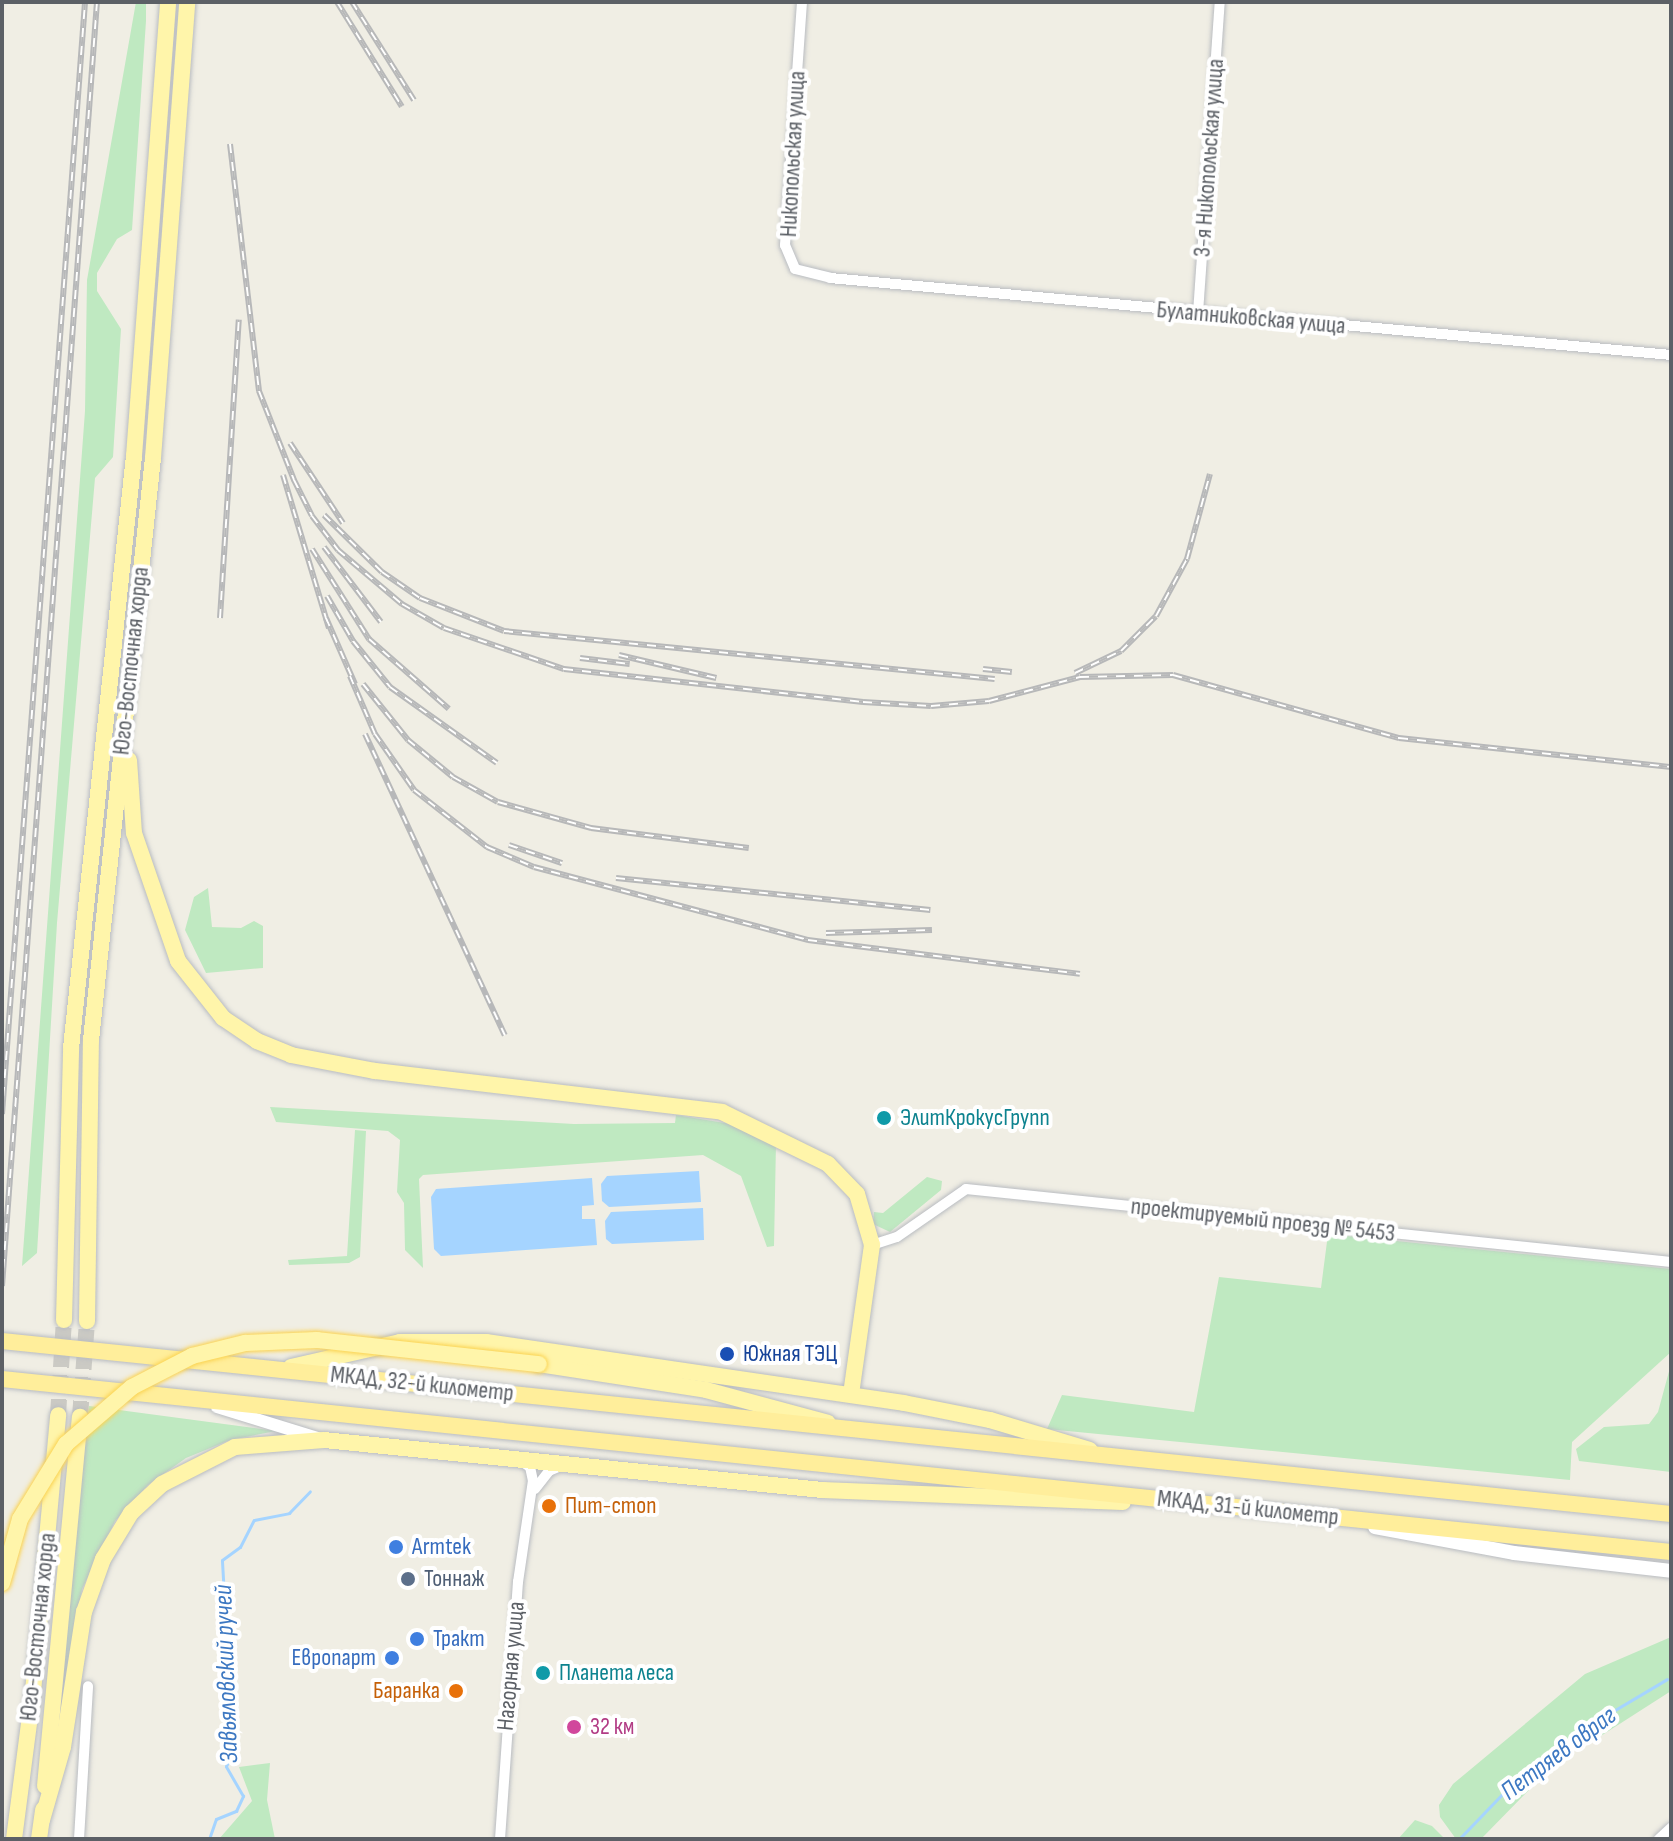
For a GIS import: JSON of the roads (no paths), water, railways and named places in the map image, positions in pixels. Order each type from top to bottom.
[{"type":"highway","name":"МКАД, 32-й километр","points":[[2,1341],[841,1427]]},
{"type":"highway","name":"МКАД, 32-й километр","points":[[2,1379],[825,1464]]},
{"type":"highway","name":"МКАД, 31-й километр","points":[[841,1427],[1671,1514]]},
{"type":"highway","name":"МКАД, 31-й километр","points":[[825,1464],[1671,1552]]},
{"type":"main road","name":"Юго-Восточная хорда","points":[[64,1320],[71,1048],[134,456],[168,2]]},
{"type":"main road","name":"Юго-Восточная хорда","points":[[87,1321],[91,1040],[153,458],[187,2]]},
{"type":"main road","points":[[127,699],[134,833],[178,961],[223,1018],[291,1055],[375,1071],[620,1096],[734,1116],[828,1164],[844,1179],[864,1210],[872,1245],[851,1394]]},
{"type":"main road","points":[[2,1583],[20,1519],[66,1444],[132,1387],[184,1360],[228,1346],[304,1340],[539,1364],[735,1396],[841,1427]]},
{"type":"main road","points":[[269,1369],[323,1363],[400,1342],[460,1340],[851,1394],[990,1420],[1111,1456]]},
{"type":"main road","name":"Юго-Восточная хорда","points":[[14,1839],[33,1692],[58,1415]]},
{"type":"main road","name":"Юго-Восточная хорда","points":[[39,1839],[80,1417]]},
{"type":"main road","points":[[42,1820],[63,1747],[84,1612],[119,1529],[162,1484],[210,1457],[255,1443],[324,1440],[838,1491],[1258,1509]]},
{"type":"main road","points":[[1324,1516],[1514,1553],[1671,1571]]},
{"type":"street","name":"Никопольская улица","points":[[802,2],[785,245],[795,269],[830,278]]},
{"type":"street","name":"3-я Никопольская улица","points":[[1198,313],[1220,2]]},
{"type":"street","name":"Булатниковская улица","points":[[830,278],[1671,355]]},
{"type":"street","name":"проектируемый проезд № 5453","points":[[872,1245],[897,1237],[966,1189],[1671,1262]]},
{"type":"street","points":[[188,1397],[324,1440]]},
{"type":"street","name":"Нагорная улица","points":[[500,1839],[518,1582],[532,1495],[531,1470],[521,1461]]},
{"type":"street","points":[[532,1495],[549,1471],[565,1465]]},
{"type":"street","points":[[79,1839],[88,1686]]},
{"type":"street","points":[[1659,1839],[1671,1828]]},
{"type":"water","points":[[699,1171],[701,1202],[609,1207],[602,1201],[601,1184],[607,1176]]},
{"type":"water","points":[[592,1178],[594,1205],[582,1206],[582,1219],[595,1219],[597,1245],[441,1256],[434,1249],[431,1197],[436,1189]]},
{"type":"water","points":[[703,1208],[704,1240],[612,1244],[606,1239],[605,1221],[611,1212]]},
{"type":"waterway","name":"Завьяловский ручей","points":[[209,1839],[216,1819],[236,1811],[243,1796],[226,1766],[233,1752],[222,1560],[240,1547],[254,1520],[289,1513],[310,1491]]},
{"type":"waterway","name":"Петряев овраг","points":[[1459,1839],[1506,1790],[1545,1766],[1593,1723],[1667,1679]]},
{"type":"tunnel","points":[[58,1415],[64,1320]]},
{"type":"tunnel","points":[[80,1417],[87,1321]]},
{"type":"railway","points":[[2,1114],[85,2]]},
{"type":"railway","points":[[2,1286],[97,2]]},
{"type":"railway","points":[[337,2],[402,107]]},
{"type":"railway","points":[[352,2],[414,100]]},
{"type":"railway","points":[[230,144],[259,391],[294,480],[312,516],[338,550],[402,604],[444,628],[564,669],[863,702],[931,706],[989,701],[1080,677],[1173,675],[1399,738],[1671,767]]},
{"type":"railway","points":[[220,618],[239,320]]},
{"type":"railway","points":[[290,443],[343,523]]},
{"type":"railway","points":[[1075,673],[1121,651],[1156,616],[1187,559],[1210,474]]},
{"type":"railway","points":[[283,475],[329,628]]},
{"type":"railway","points":[[324,515],[382,572],[420,598],[504,631],[995,679]]},
{"type":"railway","points":[[324,547],[381,622]]},
{"type":"railway","points":[[312,549],[369,639],[449,709]]},
{"type":"railway","points":[[327,596],[353,641],[390,687],[497,763]]},
{"type":"railway","points":[[326,618],[355,684]]},
{"type":"railway","points":[[619,655],[716,678]]},
{"type":"railway","points":[[580,658],[630,664]]},
{"type":"railway","points":[[983,669],[1012,672]]},
{"type":"railway","points":[[350,676],[375,734],[414,790],[487,847],[534,867],[808,940],[1080,974]]},
{"type":"railway","points":[[363,684],[408,740],[453,777],[498,802],[591,828],[749,848]]},
{"type":"railway","points":[[365,734],[505,1035]]},
{"type":"railway","points":[[509,845],[562,863]]},
{"type":"railway","points":[[616,878],[930,910]]},
{"type":"railway","points":[[826,933],[932,930]]},
{"type":"place","name":"ЭлитКрокусГрупп","points":[[884,1118]]},
{"type":"place","name":"Южная ТЭЦ","points":[[727,1354]]},
{"type":"place","name":"Пит-стоп","points":[[549,1506]]},
{"type":"place","name":"Armtek","points":[[396,1547]]},
{"type":"place","name":"Тоннаж","points":[[408,1579]]},
{"type":"place","name":"Тракт","points":[[417,1639]]},
{"type":"place","name":"Европарт","points":[[392,1658]]},
{"type":"place","name":"Планета леса","points":[[543,1673]]},
{"type":"place","name":"Баранка","points":[[456,1691]]},
{"type":"place","name":"32 км","points":[[574,1727]]}]
